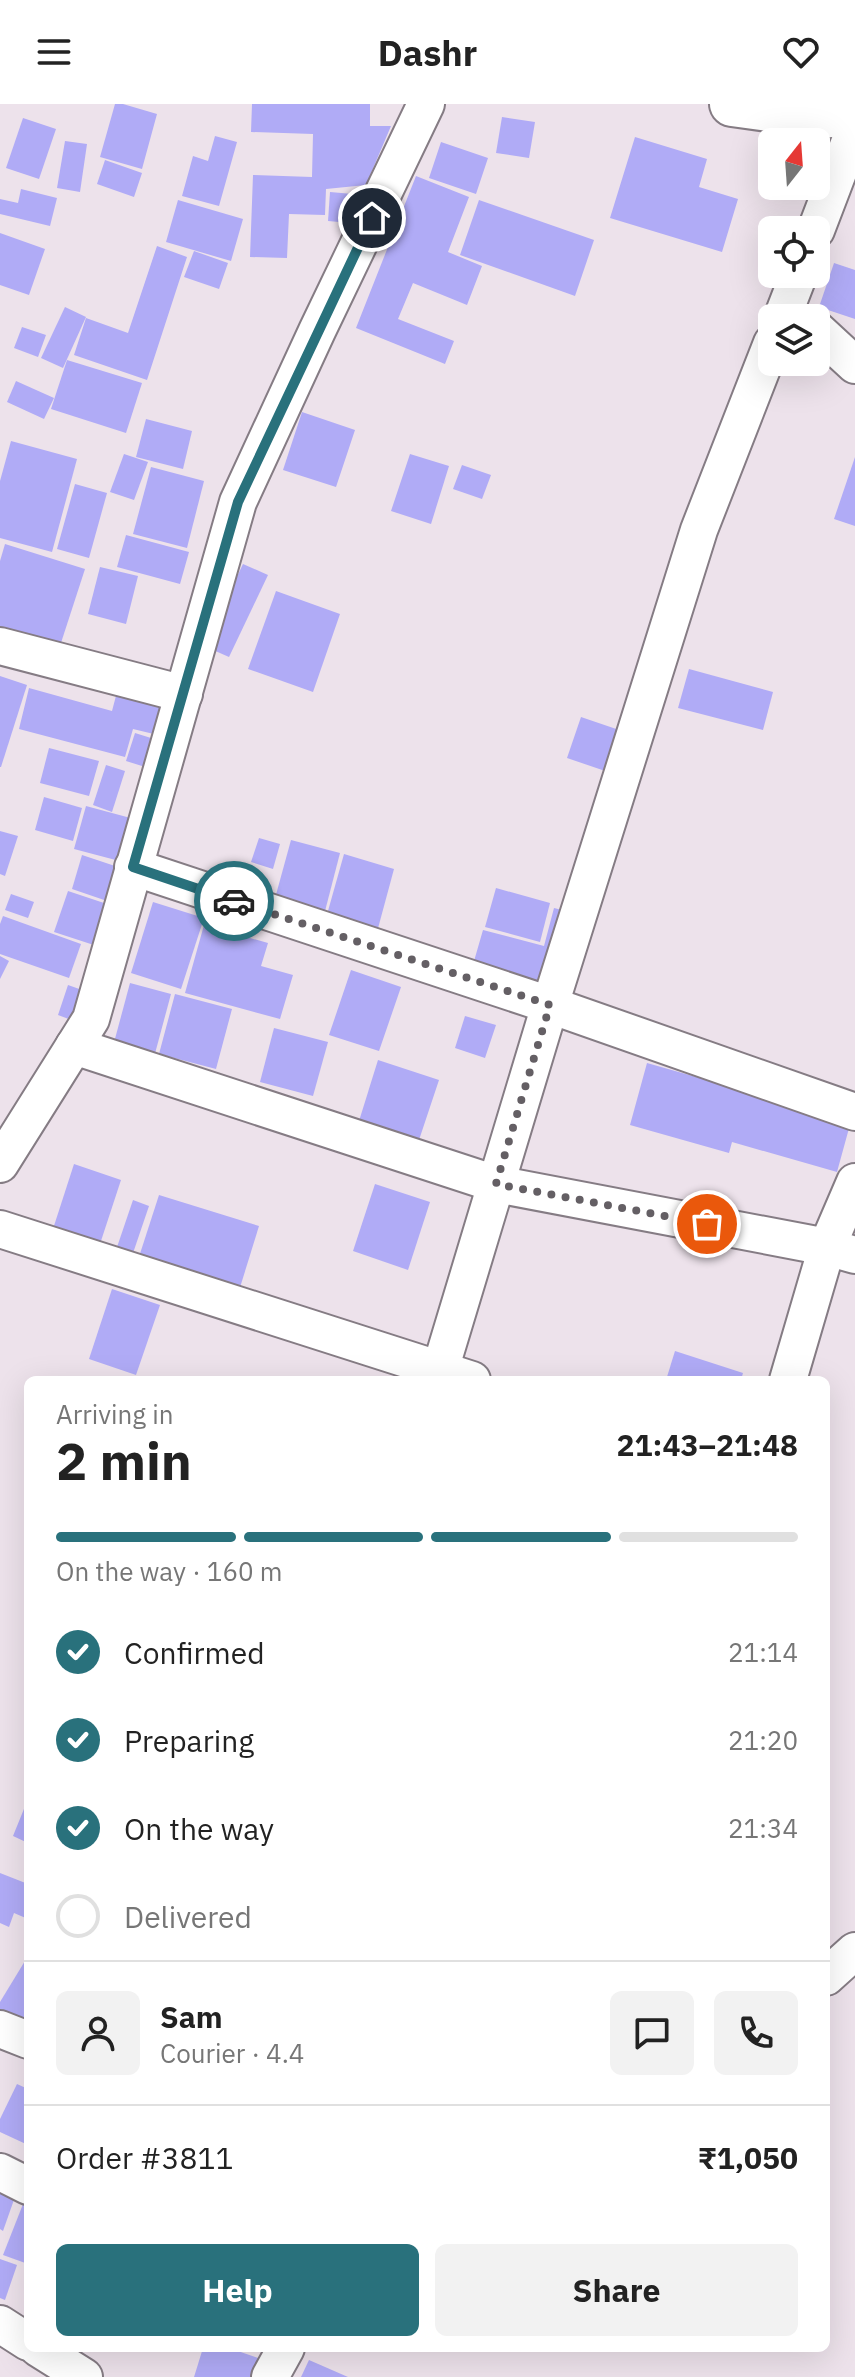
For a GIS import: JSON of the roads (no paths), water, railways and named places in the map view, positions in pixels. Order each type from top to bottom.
[{"type":"main road","points":[[732,104],[819,116],[855,113]]},
{"type":"street","points":[[0,1164],[91,1019],[238,502],[426,104]]},
{"type":"street","points":[[821,216],[855,128]]},
{"type":"street","points":[[830,342],[855,365]]},
{"type":"street","points":[[450,1376],[496,1184],[550,1005],[699,530],[759,376]]},
{"type":"street","points":[[0,646],[184,694]]},
{"type":"street","points":[[133,867],[550,1005],[855,1112]]},
{"type":"street","points":[[74,1046],[496,1184],[841,1251]]},
{"type":"street","points":[[790,1376],[841,1251],[855,1182]]},
{"type":"street","points":[[0,1229],[447,1376]]},
{"type":"street","points":[[830,1973],[855,1951]]},
{"type":"street","points":[[0,2029],[24,2038]]},
{"type":"street","points":[[0,2172],[24,2184]]},
{"type":"street","points":[[0,2324],[24,2339]]},
{"type":"street","points":[[44,2352],[84,2377]]},
{"type":"street","points":[[270,2377],[284,2352]]}]
